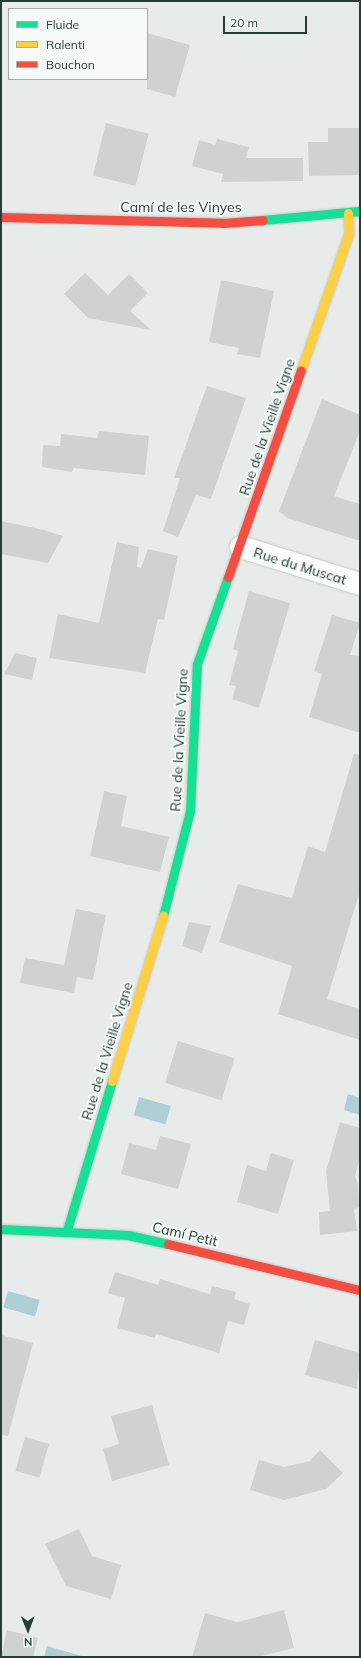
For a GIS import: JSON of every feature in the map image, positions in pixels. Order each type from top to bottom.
[{"type":"street","name":"Camí de les Vinyes","points":[[1,217],[223,223],[360,211]]},
{"type":"street","name":"Rue de la Vieille Vigne","points":[[67,1230],[174,878],[190,811],[196,664],[241,547],[349,233],[348,213]]},
{"type":"street","name":"Rue du Muscat","points":[[241,547],[360,584]]},
{"type":"street","name":"Camí Petit","points":[[1,1229],[67,1230],[128,1235],[360,1290]]},
{"type":"water","points":[[348,1094],[360,1098],[360,1115],[344,1110]]},
{"type":"water","points":[[139,1097],[171,1106],[165,1124],[134,1115]]},
{"type":"water","points":[[8,1291],[40,1300],[35,1316],[3,1307]]},
{"type":"water","points":[[47,1646],[85,1657],[44,1657]]},
{"type":"building","points":[[148,33],[190,45],[175,97],[147,89]]},
{"type":"building","points":[[106,123],[149,134],[136,186],[93,175]]},
{"type":"building","points":[[328,128],[360,128],[360,175],[309,176],[308,142],[328,142]]},
{"type":"building","points":[[217,139],[249,147],[246,158],[303,158],[303,181],[221,182],[223,174],[192,166],[199,140],[215,145]]},
{"type":"building","points":[[85,273],[108,295],[129,274],[148,293],[130,311],[151,330],[88,318],[64,294]]},
{"type":"building","points":[[221,280],[274,291],[260,358],[237,354],[239,348],[209,342]]},
{"type":"building","points":[[207,386],[246,398],[211,499],[196,495],[178,537],[163,531],[180,478],[174,478]]},
{"type":"building","points":[[322,399],[360,415],[360,431],[334,496],[360,504],[360,541],[287,518],[279,511]]},
{"type":"building","points":[[99,431],[149,436],[145,475],[73,468],[72,472],[42,467],[43,445],[60,446],[61,434],[97,438]]},
{"type":"building","points":[[1,521],[44,530],[63,536],[48,563],[1,554]]},
{"type":"building","points":[[117,542],[139,547],[137,567],[141,568],[148,549],[178,556],[164,620],[158,619],[145,673],[49,658],[58,614],[99,623]]},
{"type":"building","points":[[249,591],[290,603],[259,708],[232,699],[236,686],[229,685],[238,651],[233,649]]},
{"type":"building","points":[[332,615],[360,623],[350,655],[360,656],[360,733],[309,717],[322,674],[314,671]]},
{"type":"building","points":[[15,653],[37,658],[32,680],[4,674]]},
{"type":"building","points":[[354,754],[360,755],[360,891],[327,999],[360,1009],[360,1040],[278,1014],[292,966],[219,942],[238,884],[292,898],[308,846],[325,852]]},
{"type":"building","points":[[104,791],[127,796],[121,826],[169,837],[160,872],[90,856]]},
{"type":"building","points":[[76,909],[106,915],[93,980],[77,977],[74,993],[20,983],[25,958],[64,965]]},
{"type":"building","points":[[189,922],[211,926],[202,953],[182,946]]},
{"type":"building","points":[[178,1041],[234,1058],[222,1100],[165,1083]]},
{"type":"building","points":[[340,1122],[360,1128],[360,1157],[355,1176],[358,1184],[359,1207],[354,1209],[357,1231],[320,1235],[319,1212],[330,1211],[326,1171]]},
{"type":"building","points":[[160,1136],[191,1144],[178,1189],[121,1174],[129,1143],[156,1150]]},
{"type":"building","points":[[271,1153],[294,1160],[278,1214],[237,1202],[247,1165],[266,1171]]},
{"type":"building","points":[[115,1272],[158,1285],[160,1279],[210,1294],[212,1286],[236,1292],[234,1299],[250,1304],[244,1325],[228,1321],[219,1353],[156,1334],[155,1338],[117,1328],[125,1298],[108,1293]]},
{"type":"building","points":[[1,1335],[33,1343],[8,1436],[1,1435]]},
{"type":"building","points":[[315,1340],[360,1353],[357,1389],[305,1375]]},
{"type":"building","points":[[152,1405],[169,1465],[112,1481],[103,1449],[119,1444],[111,1416]]},
{"type":"building","points":[[25,1437],[49,1444],[39,1478],[15,1471]]},
{"type":"building","points":[[320,1450],[343,1473],[326,1489],[284,1500],[250,1490],[259,1460],[284,1467],[310,1461]]},
{"type":"building","points":[[79,1529],[92,1556],[121,1565],[111,1599],[66,1586],[45,1544]]},
{"type":"building","points":[[284,1610],[294,1648],[257,1657],[192,1657],[205,1613],[237,1622]]},
{"type":"building","points":[[7,1630],[38,1638],[33,1657],[1,1657]]},
{"type":"traffic: fast","points":[[263,220],[360,211]]},
{"type":"traffic: fast","points":[[163,916],[190,811],[197,664],[228,577]]},
{"type":"traffic: fast","points":[[67,1230],[112,1081]]},
{"type":"traffic: fast","points":[[1,1229],[128,1235],[168,1244]]},
{"type":"traffic: slow","points":[[301,370],[349,233],[348,213]]},
{"type":"traffic: slow","points":[[112,1081],[163,916]]},
{"type":"traffic: jam","points":[[1,217],[223,223],[263,220]]},
{"type":"traffic: jam","points":[[228,577],[301,370]]},
{"type":"traffic: jam","points":[[168,1244],[360,1290]]}]
